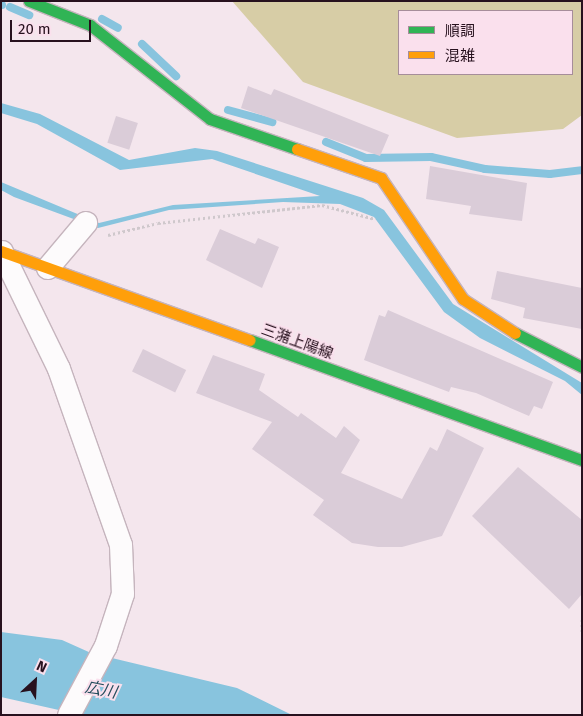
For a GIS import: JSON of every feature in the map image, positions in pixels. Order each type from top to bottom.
[{"type":"street","points":[[29,1],[90,25],[210,119],[381,178],[464,299],[505,328],[582,367]]},
{"type":"street","points":[[48,268],[86,223]]},
{"type":"street","points":[[1,251],[59,369],[121,545],[123,594],[106,646],[69,715]]},
{"type":"street","name":"三潴上陽線","points":[[1,251],[582,460]]},
{"type":"path","points":[[68,244],[158,222],[322,205],[377,220],[403,210]]},
{"type":"path","points":[[582,619],[582,632]]},
{"type":"shaded area","points":[[232,1],[582,1],[582,115],[563,129],[457,138],[303,82]]},
{"type":"water","points":[[1,103],[40,114],[129,160],[195,148],[217,151],[363,198],[384,210],[453,304],[582,383],[582,395],[565,381],[480,338],[444,312],[374,217],[340,204],[283,202],[169,210],[98,228],[14,197],[1,190],[1,182],[99,223],[173,205],[320,196],[212,159],[120,170],[37,124],[1,113]]},
{"type":"water","name":"広川","points":[[1,632],[62,640],[91,653],[237,688],[292,715],[81,715],[1,697]]},
{"type":"building","points":[[248,86],[271,95],[274,89],[389,135],[380,156],[241,108]]},
{"type":"building","points":[[116,116],[138,123],[129,150],[107,143]]},
{"type":"building","points":[[430,166],[527,183],[522,221],[469,214],[471,206],[426,199]]},
{"type":"building","points":[[220,229],[255,244],[258,238],[279,247],[262,288],[206,260]]},
{"type":"building","points":[[497,271],[582,288],[582,329],[523,318],[525,308],[491,299]]},
{"type":"building","points":[[388,310],[553,382],[542,409],[534,406],[529,416],[476,393],[451,387],[449,392],[364,360],[379,315],[385,317]]},
{"type":"building","points":[[143,349],[186,370],[175,393],[132,371]]},
{"type":"building","points":[[213,355],[265,374],[259,390],[298,417],[301,413],[336,438],[344,426],[360,440],[341,473],[402,499],[430,447],[437,451],[447,429],[484,448],[442,536],[402,547],[378,547],[352,543],[313,515],[324,500],[252,449],[272,422],[196,393]]},
{"type":"building","points":[[518,467],[582,520],[582,594],[569,609],[472,516]]},
{"type":"waterway","points":[[10,7],[29,15]]},
{"type":"waterway","points":[[102,19],[118,28]]},
{"type":"waterway","points":[[142,44],[176,76]]},
{"type":"waterway","points":[[228,110],[272,122]]},
{"type":"waterway","points":[[326,142],[366,158],[431,157],[485,169],[550,174],[582,170]]},
{"type":"traffic: fast","points":[[29,1],[90,25],[210,119],[297,149]]},
{"type":"traffic: fast","points":[[515,333],[582,367]]},
{"type":"traffic: fast","points":[[250,340],[582,460]]},
{"type":"traffic: slow","points":[[297,149],[381,178],[463,299],[515,333]]},
{"type":"traffic: slow","points":[[1,251],[250,340]]}]
